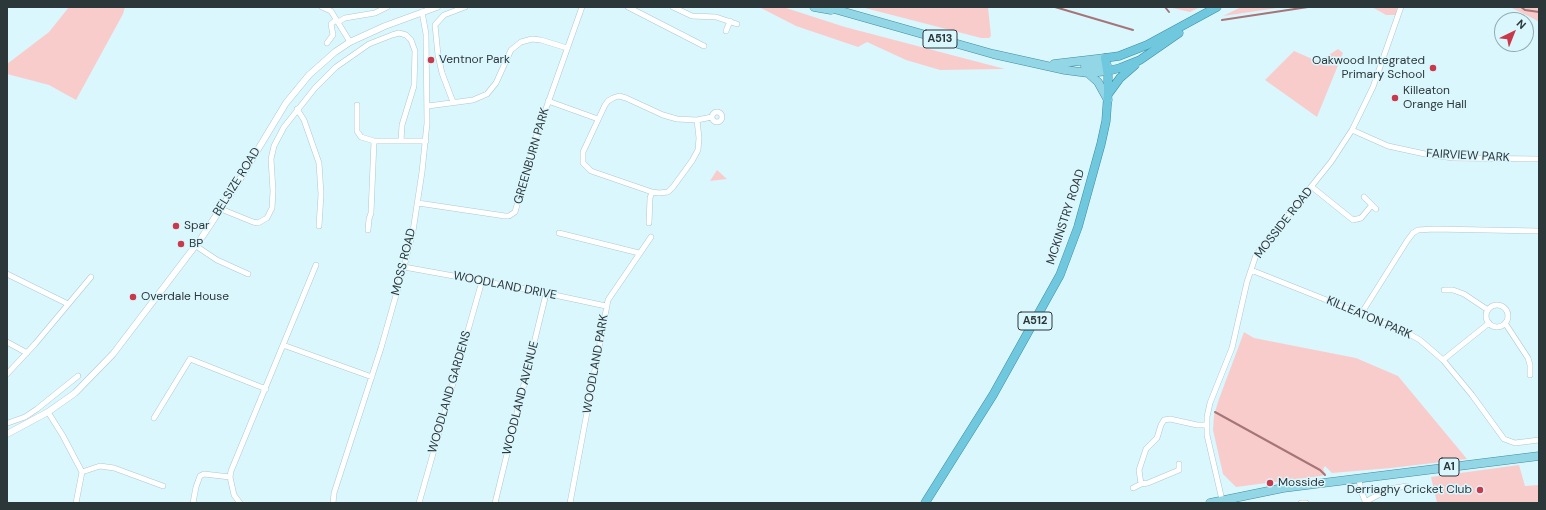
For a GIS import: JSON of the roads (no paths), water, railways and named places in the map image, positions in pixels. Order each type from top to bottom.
[{"type":"highway","points":[[1108,97],[1120,78],[1140,60],[1217,7]]},
{"type":"highway","points":[[1107,65],[1119,56],[1147,45],[1206,14]]},
{"type":"highway","points":[[1107,65],[1120,68],[1140,60]]},
{"type":"highway","name":"MCKINSTRY ROAD","points":[[925,503],[993,395],[1060,275],[1078,227],[1106,121],[1108,97],[1107,65]]},
{"type":"main road","name":"A513","points":[[814,7],[840,12],[994,54],[1078,72],[1088,73],[1107,65]]},
{"type":"main road","name":"A513","points":[[827,7],[840,12]]},
{"type":"main road","name":"A513","points":[[1041,64],[1107,65]]},
{"type":"main road","points":[[1088,73],[1098,82],[1108,97]]},
{"type":"main road","name":"A1","points":[[1210,503],[1283,488],[1539,456]]},
{"type":"street","points":[[322,7],[330,11],[350,42]]},
{"type":"street","points":[[327,43],[333,35],[330,24],[345,18],[375,13],[387,7]]},
{"type":"street","name":"BELSIZE ROAD","points":[[9,433],[48,412],[85,384],[109,358],[196,246],[297,88],[323,62],[350,42],[384,26],[437,7]]},
{"type":"street","points":[[453,102],[442,73],[438,55],[435,25],[444,15],[465,7]]},
{"type":"street","name":"GREENBURN PARK","points":[[418,203],[505,216],[512,215],[517,207],[537,134],[582,7]]},
{"type":"street","points":[[628,7],[704,46]]},
{"type":"street","points":[[674,7],[692,16],[716,17],[737,24]]},
{"type":"street","name":"MOSSIDE ROAD","points":[[1222,500],[1206,426],[1210,403],[1236,336],[1251,270],[1256,255],[1332,162],[1352,130],[1373,87],[1402,7]]},
{"type":"street","name":"MOSS ROAD","points":[[332,503],[336,486],[372,377],[404,267],[418,203],[426,141],[428,106],[426,34],[422,12]]},
{"type":"street","points":[[726,31],[730,22]]},
{"type":"street","points":[[221,209],[258,223],[267,218],[270,212],[273,197],[271,165],[273,150],[278,136],[297,109],[336,67],[369,44],[392,35],[399,34],[406,35],[411,40],[415,51],[414,86],[402,125],[401,141]]},
{"type":"street","points":[[428,106],[473,100],[487,94],[496,83],[511,50],[521,42],[532,39],[540,40],[567,48]]},
{"type":"street","points":[[697,120],[699,138],[698,150],[692,161],[668,192],[659,194],[652,192],[586,168],[583,152],[598,119],[608,101],[619,96],[663,116],[676,119],[697,120],[712,117]]},
{"type":"street","points":[[548,102],[598,119]]},
{"type":"street","points":[[357,105],[357,131],[361,137],[374,141],[426,141]]},
{"type":"street","points":[[297,109],[304,120],[318,163],[321,194],[319,226]]},
{"type":"street","name":"FAIRVIEW PARK","points":[[1352,130],[1388,146],[1425,154],[1453,158],[1539,159]]},
{"type":"street","points":[[368,230],[368,219],[371,213],[374,141]]},
{"type":"street","points":[[1312,187],[1353,220],[1361,218],[1374,207],[1364,197]]},
{"type":"street","points":[[649,223],[650,198],[652,192]]},
{"type":"street","points":[[1361,314],[1407,241],[1412,234],[1418,230],[1539,231]]},
{"type":"street","points":[[559,233],[639,253]]},
{"type":"street","name":"WOODLAND PARK","points":[[570,503],[600,348],[606,306],[608,300],[651,237]]},
{"type":"street","points":[[196,246],[217,260],[248,274]]},
{"type":"street","points":[[240,503],[234,495],[230,478],[231,471],[316,265]]},
{"type":"street","name":"WOODLAND DRIVE","points":[[404,267],[606,306]]},
{"type":"street","name":"KILLEATON PARK","points":[[1251,270],[1402,330],[1420,340],[1443,360],[1472,395],[1504,439],[1515,443],[1539,440]]},
{"type":"street","points":[[7,274],[68,304]]},
{"type":"street","points":[[7,374],[27,353],[91,277]]},
{"type":"street","name":"WOODLAND GARDENS","points":[[419,503],[482,282]]},
{"type":"street","points":[[1444,290],[1453,290],[1464,294],[1488,310]]},
{"type":"street","name":"WOODLAND AVENUE","points":[[495,503],[546,294]]},
{"type":"street","points":[[1494,305],[1501,306],[1508,313],[1505,323],[1499,327],[1489,323],[1486,315],[1488,310],[1494,305]]},
{"type":"street","points":[[1443,360],[1489,323]]},
{"type":"street","points":[[1505,323],[1528,358],[1530,364],[1530,375]]},
{"type":"street","points":[[7,342],[27,353]]},
{"type":"street","points":[[283,344],[372,377]]},
{"type":"street","points":[[154,418],[190,359],[266,388]]},
{"type":"street","points":[[9,433],[7,422],[25,417],[78,376]]},
{"type":"street","points":[[48,412],[63,436],[82,472],[76,503]]},
{"type":"street","points":[[1141,484],[1140,470],[1146,449],[1157,438],[1164,420],[1170,419],[1206,426]]},
{"type":"street","points":[[1179,464],[1179,470],[1183,476]]},
{"type":"street","points":[[82,472],[100,466],[114,468],[164,486]]},
{"type":"street","points":[[1133,488],[1179,470]]},
{"type":"street","points":[[193,503],[200,476],[204,474],[230,478]]},
{"type":"street","points":[[1359,479],[1365,502],[1389,489],[1407,486]]},
{"type":"street","points":[[1301,503],[1306,503]]},
{"type":"waterway","points":[[1055,7],[1133,30]]},
{"type":"waterway","points":[[1165,7],[1169,12]]},
{"type":"waterway","points":[[1222,20],[1308,7]]},
{"type":"waterway","points":[[1521,7],[1525,10],[1539,12]]},
{"type":"waterway","points":[[1215,412],[1320,470],[1325,475]]},
{"type":"place","name":"Ventnor Park","points":[[431,60]]},
{"type":"place","name":"Oakwood Integrated Primary School","points":[[1433,68]]},
{"type":"place","name":"Killeaton Orange Hall","points":[[1395,98]]},
{"type":"place","name":"Spar","points":[[176,226]]},
{"type":"place","name":"BP","points":[[181,244]]},
{"type":"place","name":"Overdale House","points":[[133,297]]},
{"type":"place","name":"Mosside","points":[[1270,483]]},
{"type":"place","name":"Derriaghy Cricket Club","points":[[1480,490]]}]
